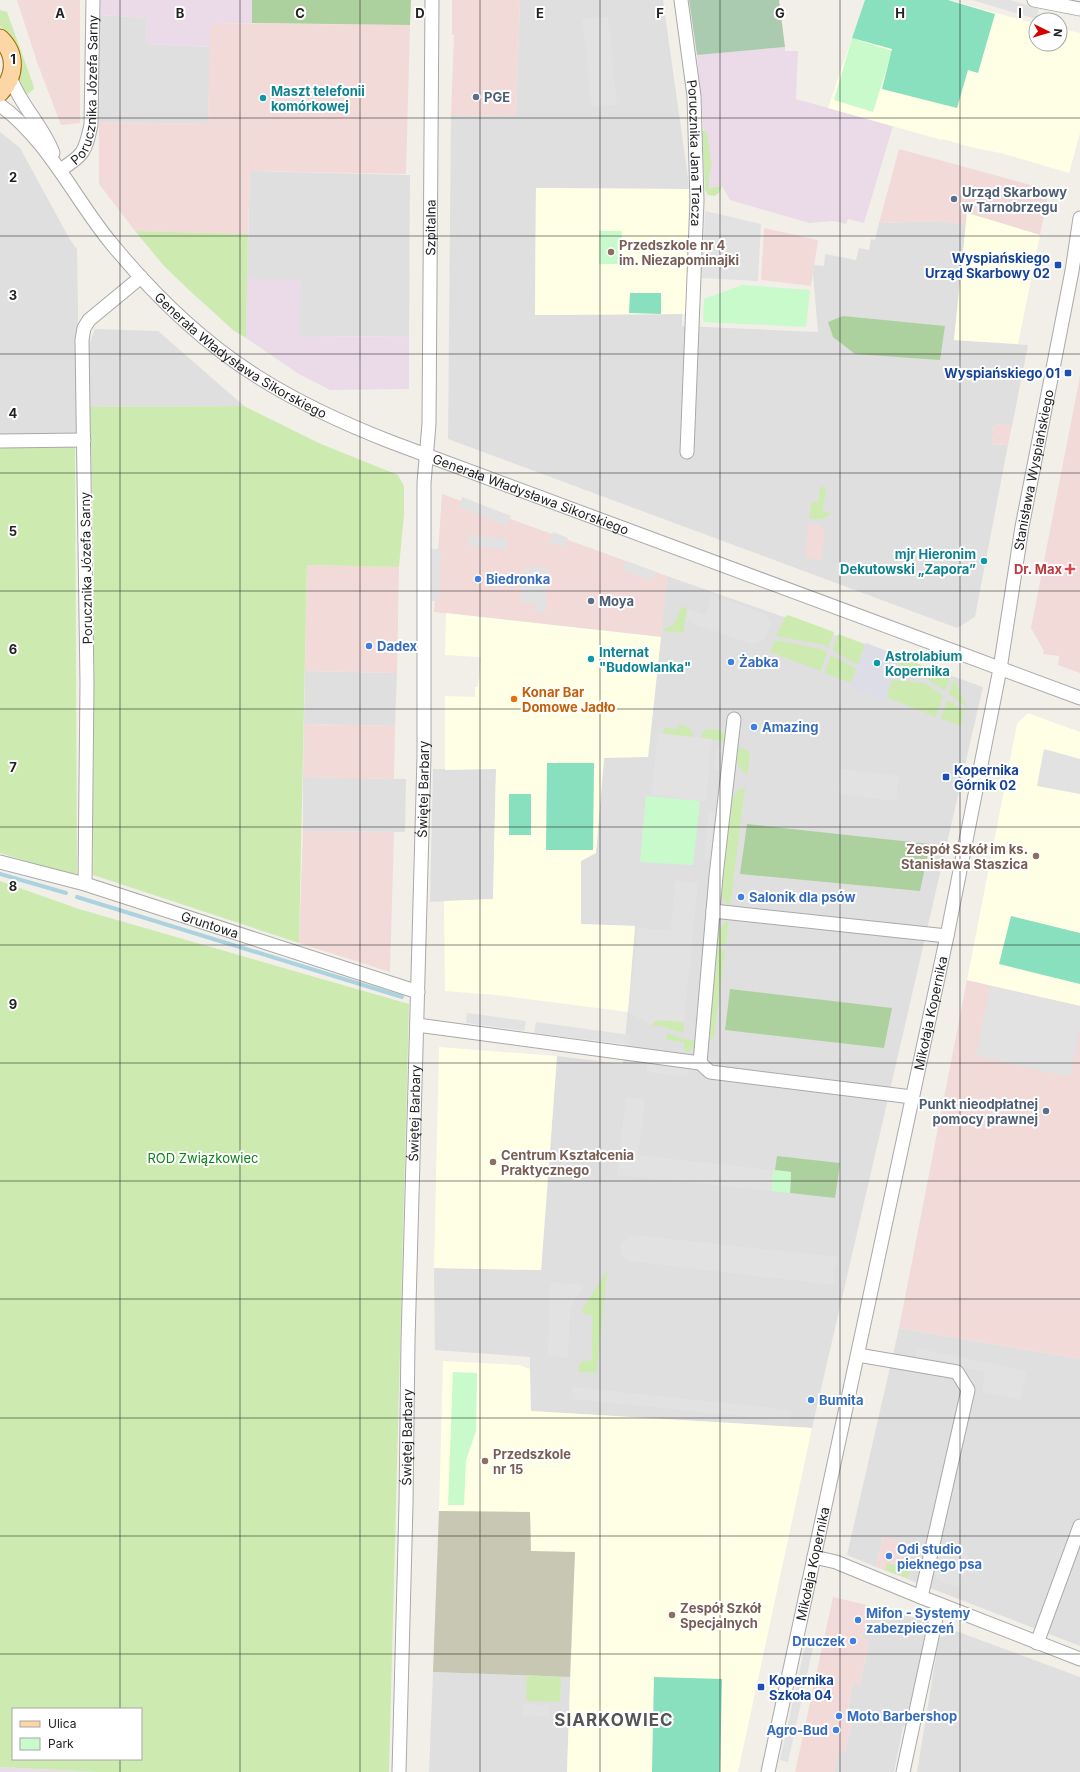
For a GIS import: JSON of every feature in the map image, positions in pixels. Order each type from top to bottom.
[{"type":"main road","points":[[0,38],[6,43],[12,54],[13,67],[11,79],[0,94]]},
{"type":"street","name":"Porucznika Józefa Sarny","points":[[60,170],[76,161],[83,153],[88,141],[91,125],[93,0]]},
{"type":"street","name":"Szpitalna","points":[[426,455],[429,424],[432,0]]},
{"type":"street","name":"Porucznika Jana Tracza","points":[[681,0],[694,96],[697,201],[687,452]]},
{"type":"street","points":[[1040,1],[1080,9]]},
{"type":"street","points":[[1040,1],[1080,18]]},
{"type":"street","name":"Generała Władysława Sikorskiego","points":[[11,79],[16,94],[40,128],[52,149],[60,170]]},
{"type":"street","name":"Generała Władysława Sikorskiego","points":[[0,105],[19,120],[60,170],[82,205],[111,243],[141,277],[177,313],[200,334],[257,377],[300,401],[342,422],[426,455],[1080,698]]},
{"type":"street","name":"Stanisława Wyspiańskiego","points":[[1000,669],[1022,527],[1072,271],[1080,218]]},
{"type":"street","name":"Stanisława Wyspiańskiego","points":[[1072,271],[1080,246]]},
{"type":"street","name":"Porucznika Józefa Sarny","points":[[84,884],[87,683],[82,340],[84,328],[89,320],[141,277]]},
{"type":"street","points":[[0,441],[84,440]]},
{"type":"street","name":"Świętej Barbary","points":[[399,1772],[406,1504],[408,1355],[424,757],[424,483],[426,455]]},
{"type":"street","name":"Mikołaja Kopernika","points":[[768,1772],[947,936],[1000,669]]},
{"type":"street","points":[[700,1063],[713,911],[734,719]]},
{"type":"street","name":"Gruntowa","points":[[0,862],[84,884],[418,992]]},
{"type":"street","points":[[713,911],[947,936]]},
{"type":"street","points":[[417,1025],[700,1063],[710,1072],[912,1097]]},
{"type":"street","points":[[858,1355],[957,1372],[968,1390],[921,1597]]},
{"type":"street","points":[[1037,1643],[1080,1526]]},
{"type":"street","points":[[814,1557],[836,1562],[1080,1659]]},
{"type":"street","points":[[903,1772],[939,1604]]},
{"type":"shaded area","points":[[17,0],[80,0],[80,123],[61,125],[37,62]]},
{"type":"shaded area","points":[[100,0],[252,0],[252,23],[210,23],[210,47],[146,44],[147,18],[100,15]]},
{"type":"shaded area","points":[[452,0],[520,0],[516,116],[451,115],[454,35],[452,35]]},
{"type":"shaded area","points":[[520,0],[663,0],[689,189],[536,188],[535,315],[682,314],[682,326],[818,332],[813,274],[814,265],[824,266],[825,254],[856,260],[859,248],[869,250],[871,239],[875,240],[879,223],[940,221],[966,225],[954,340],[1028,345],[1012,426],[994,424],[992,444],[1008,445],[975,617],[957,628],[448,439],[451,115],[516,116]]},
{"type":"shaded area","points":[[689,0],[779,0],[785,47],[697,55]]},
{"type":"shaded area","points":[[865,0],[949,0],[1028,22],[1028,52],[1068,52],[1068,30],[1080,33],[1080,133],[1069,173],[1001,153],[942,140],[828,108]]},
{"type":"shaded area","points":[[972,0],[1010,0],[1039,9],[1038,12],[1028,12],[1028,17]]},
{"type":"shaded area","points":[[100,15],[147,18],[146,44],[210,47],[208,124],[99,122]]},
{"type":"shaded area","points":[[608,17],[617,105],[592,107],[582,19]]},
{"type":"shaded area","points":[[210,23],[410,25],[406,174],[250,171],[248,234],[135,231],[99,184],[99,122],[208,124]]},
{"type":"shaded area","points":[[785,47],[785,51],[798,51],[796,99],[893,126],[864,223],[848,219],[846,224],[834,221],[809,223],[730,200],[722,186],[709,188],[697,55]]},
{"type":"shaded area","points":[[0,132],[20,148],[69,238],[77,248],[78,312],[76,438],[0,436]]},
{"type":"shaded area","points":[[899,149],[1049,190],[1040,235],[967,213],[966,225],[940,221],[879,223]]},
{"type":"shaded area","points":[[250,171],[410,175],[409,336],[299,337],[247,279]]},
{"type":"shaded area","name":"Przedszkole nr 4 im. Niezapominajki","points":[[536,188],[689,189],[686,314],[535,315]]},
{"type":"shaded area","points":[[705,211],[761,224],[758,281],[702,278]]},
{"type":"shaded area","points":[[967,213],[1040,235],[1018,344],[954,340]]},
{"type":"shaded area","points":[[764,228],[818,240],[811,286],[761,280]]},
{"type":"shaded area","points":[[247,279],[301,280],[299,337],[409,336],[409,389],[330,390],[299,374],[246,338]]},
{"type":"shaded area","points":[[95,329],[158,331],[244,406],[90,407],[89,345]]},
{"type":"shaded area","points":[[1080,376],[1080,673],[1058,665],[1059,656],[1043,654],[1044,651],[1031,628]]},
{"type":"shaded area","points":[[994,424],[1012,426],[1008,445],[992,444]]},
{"type":"shaded area","points":[[442,494],[667,576],[661,637],[434,612]]},
{"type":"shaded area","points":[[462,497],[511,516],[507,526],[459,507]]},
{"type":"shaded area","points":[[808,524],[821,525],[821,530],[825,530],[822,557],[819,560],[805,558]]},
{"type":"shaded area","points":[[553,532],[568,538],[564,547],[549,542]]},
{"type":"shaded area","points":[[469,535],[508,539],[507,550],[468,545]]},
{"type":"shaded area","points":[[431,549],[441,549],[439,601],[429,601]]},
{"type":"shaded area","points":[[626,561],[656,572],[652,581],[623,570]]},
{"type":"shaded area","points":[[307,565],[399,567],[397,673],[305,671]]},
{"type":"shaded area","points":[[524,567],[549,569],[545,613],[534,612],[535,604],[520,602]]},
{"type":"shaded area","points":[[667,576],[983,687],[812,1428],[530,1411],[530,1357],[435,1350],[434,1268],[541,1270],[557,1056],[623,1064],[635,926],[581,924],[581,861],[596,852],[604,757],[648,757]]},
{"type":"shaded area","points":[[712,594],[767,615],[771,624],[764,640],[752,644],[685,621],[687,609],[705,615]]},
{"type":"shaded area","points":[[446,613],[661,637],[648,757],[604,758],[596,853],[581,861],[581,924],[635,926],[628,1012],[496,995],[445,991],[444,901],[493,899],[496,769],[445,770],[445,696],[475,697],[475,687],[478,687],[481,657],[445,655]]},
{"type":"shaded area","points":[[866,643],[900,656],[885,701],[850,687]]},
{"type":"shaded area","points":[[305,671],[397,673],[395,726],[304,724]]},
{"type":"shaded area","name":"Zespół Szkół im ks. Stanisława Staszica","points":[[1028,713],[1080,732],[1080,1006],[967,980],[1017,724]]},
{"type":"shaded area","points":[[304,724],[395,726],[394,779],[303,777]]},
{"type":"shaded area","points":[[658,733],[712,739],[706,801],[651,795]]},
{"type":"shaded area","points":[[717,746],[727,747],[724,771],[714,770]]},
{"type":"shaded area","points":[[1044,749],[1080,759],[1080,794],[1037,786]]},
{"type":"shaded area","points":[[433,769],[496,769],[493,899],[430,902]]},
{"type":"shaded area","points":[[840,769],[899,776],[896,801],[838,794]]},
{"type":"shaded area","points":[[303,777],[406,779],[405,832],[303,831]]},
{"type":"shaded area","points":[[709,812],[720,813],[715,860],[704,859]]},
{"type":"shaded area","points":[[303,831],[394,832],[390,972],[299,943]]},
{"type":"shaded area","points":[[675,881],[698,883],[684,1022],[658,1020],[651,1025],[628,1012],[638,928],[671,930]]},
{"type":"shaded area","points":[[967,980],[1080,1006],[1080,1359],[899,1328]]},
{"type":"shaded area","points":[[990,986],[1080,1006],[1080,1028],[1070,1077],[976,1056]]},
{"type":"shaded area","points":[[467,1013],[526,1021],[524,1031],[466,1023]]},
{"type":"shaded area","points":[[536,1022],[630,1035],[629,1045],[534,1033]]},
{"type":"shaded area","name":"Centrum Kształcenia Praktycznego","points":[[439,1047],[557,1056],[541,1270],[434,1268]]},
{"type":"shaded area","points":[[647,1061],[689,1067],[688,1077],[646,1072]]},
{"type":"shaded area","points":[[626,1097],[645,1100],[638,1155],[773,1170],[771,1191],[617,1175]]},
{"type":"shaded area","points":[[632,1235],[839,1257],[833,1273],[835,1285],[627,1261],[620,1252],[621,1244]]},
{"type":"shaded area","points":[[550,1282],[584,1285],[570,1309],[568,1357],[548,1356]]},
{"type":"shaded area","points":[[899,1328],[1080,1359],[1080,1646],[907,1579],[912,1566],[883,1537],[876,1567],[847,1555]]},
{"type":"shaded area","points":[[917,1348],[1027,1371],[1020,1399],[982,1392],[985,1372],[915,1360]]},
{"type":"shaded area","name":"Zespół Szkół Specjalnych","points":[[443,1361],[519,1365],[530,1369],[531,1411],[812,1428],[738,1772],[567,1772],[575,1552],[531,1551],[530,1512],[439,1511]]},
{"type":"shaded area","points":[[573,1387],[792,1410],[790,1421],[572,1399]]},
{"type":"shaded area","points":[[439,1511],[530,1512],[531,1551],[575,1552],[570,1677],[433,1672]]},
{"type":"shaded area","points":[[883,1537],[903,1541],[909,1549],[912,1566],[907,1579],[876,1567]]},
{"type":"shaded area","points":[[943,1547],[970,1557],[959,1588],[936,1579],[935,1567],[938,1555]]},
{"type":"shaded area","points":[[833,1597],[875,1607],[874,1615],[867,1614],[862,1639],[869,1641],[860,1684],[853,1683],[848,1708],[854,1710],[845,1753],[838,1752],[834,1772],[795,1772]]},
{"type":"shaded area","points":[[875,1607],[929,1622],[909,1722],[903,1727],[894,1772],[834,1772],[838,1751],[845,1753],[854,1710],[848,1709],[853,1683],[860,1684],[869,1641],[862,1639],[867,1614],[874,1615]]},
{"type":"shaded area","points":[[956,1631],[1080,1677],[1080,1772],[917,1772],[939,1638]]},
{"type":"shaded area","points":[[805,1646],[813,1648],[788,1762],[780,1760]]},
{"type":"shaded area","points":[[433,1672],[570,1677],[567,1772],[429,1772]]},
{"type":"shaded area","points":[[522,1704],[550,1705],[549,1716],[522,1715]]},
{"type":"shaded area","points":[[0,1767],[96,1772],[0,1772]]},
{"type":"green space","points":[[252,0],[411,0],[410,25],[252,23]]},
{"type":"green space","points":[[865,0],[948,0],[995,14],[978,73],[968,70],[957,108],[882,89],[892,49],[852,38]]},
{"type":"green space","points":[[0,10],[7,12],[33,84],[34,89],[24,97],[20,90],[10,37],[0,26]]},
{"type":"green space","points":[[852,38],[892,51],[873,112],[834,100]]},
{"type":"green space","points":[[702,131],[707,131],[712,168],[710,168],[709,174],[709,188],[722,186],[719,193],[714,196],[708,195],[705,190]]},
{"type":"green space","points":[[135,231],[248,234],[246,338],[233,330],[164,266]]},
{"type":"green space","points":[[599,231],[622,231],[621,264],[599,264]]},
{"type":"green space","points":[[742,285],[810,290],[806,327],[703,322],[704,299]]},
{"type":"green space","points":[[630,293],[661,293],[661,314],[629,313]]},
{"type":"green space","points":[[843,316],[945,326],[940,360],[855,354],[833,337],[828,322]]},
{"type":"green space","points":[[244,406],[321,444],[398,475],[404,486],[404,514],[399,567],[307,565],[299,943],[93,875],[94,565],[90,407]]},
{"type":"green space","points":[[75,444],[77,874],[56,870],[0,853],[0,445]]},
{"type":"green space","points":[[820,487],[826,487],[823,512],[831,513],[823,518],[809,518],[811,502],[818,503]]},
{"type":"green space","points":[[682,606],[687,609],[683,633],[662,630],[674,624]]},
{"type":"green space","points":[[788,615],[834,632],[828,648],[824,645],[776,636],[785,617]]},
{"type":"green space","points":[[838,634],[865,644],[858,665],[833,650]]},
{"type":"green space","points":[[775,640],[821,649],[827,653],[821,671],[770,652]]},
{"type":"green space","points":[[831,655],[856,669],[851,683],[825,673]]},
{"type":"green space","points":[[900,657],[950,676],[945,691],[926,678],[894,675],[895,671],[900,671],[902,665],[897,664]]},
{"type":"green space","points":[[954,679],[966,705],[965,706],[949,694]]},
{"type":"green space","points":[[892,680],[925,683],[943,696],[936,717],[886,697]]},
{"type":"green space","points":[[947,700],[964,711],[961,726],[941,719]]},
{"type":"green space","points":[[679,724],[690,728],[693,735],[692,737],[663,734],[664,728],[678,729]]},
{"type":"green space","points":[[707,729],[720,730],[726,736],[727,742],[702,738],[702,733]]},
{"type":"green space","points":[[737,748],[750,752],[747,775],[738,763]]},
{"type":"green space","points":[[547,763],[594,763],[593,850],[546,850]]},
{"type":"green space","points":[[745,787],[730,907],[724,900],[721,892],[730,805],[737,791]]},
{"type":"green space","points":[[509,794],[531,794],[531,835],[509,835]]},
{"type":"green space","points":[[646,796],[700,801],[693,865],[640,862]]},
{"type":"green space","points":[[747,824],[930,844],[920,891],[740,874]]},
{"type":"green space","name":"ROD Związkowiec","points":[[0,881],[79,909],[409,1004],[389,1772],[96,1772],[0,1767]]},
{"type":"green space","points":[[1011,916],[1080,933],[1080,984],[999,964]]},
{"type":"green space","points":[[729,920],[726,945],[716,945],[719,931]]},
{"type":"green space","points":[[717,948],[725,951],[714,1037],[712,1039],[708,1038],[715,949]]},
{"type":"green space","points":[[730,989],[892,1008],[884,1048],[725,1030]]},
{"type":"green space","points":[[658,1020],[684,1022],[683,1033],[660,1026],[651,1025]]},
{"type":"green space","points":[[667,1033],[685,1039],[696,1040],[695,1045],[691,1050],[684,1052],[684,1042],[666,1040]]},
{"type":"green space","points":[[777,1156],[840,1163],[835,1198],[790,1193],[791,1172],[775,1170]]},
{"type":"green space","points":[[773,1170],[791,1172],[790,1193],[771,1191]]},
{"type":"green space","points":[[607,1270],[597,1371],[595,1373],[579,1372],[581,1362],[592,1360],[592,1315],[585,1314],[582,1310]]},
{"type":"green space","points":[[453,1372],[477,1373],[476,1431],[466,1460],[464,1505],[448,1505]]},
{"type":"green space","points":[[887,1563],[911,1568],[908,1578],[885,1570]]},
{"type":"green space","points":[[527,1675],[561,1677],[560,1702],[529,1701],[526,1698]]},
{"type":"green space","points":[[654,1677],[722,1679],[720,1772],[652,1772]]},
{"type":"waterway","points":[[0,874],[66,893]]},
{"type":"waterway","points":[[77,897],[402,997]]},
{"type":"place","name":"PGE","points":[[476,97]]},
{"type":"place","name":"Maszt telefonii komórkowej","points":[[263,98]]},
{"type":"place","name":"Urząd Skarbowy w Tarnobrzegu","points":[[954,199]]},
{"type":"place","name":"Przedszkole nr 4 im. Niezapominajki","points":[[611,252]]},
{"type":"place","name":"Wyspiańskiego Urząd Skarbowy 02","points":[[1058,265]]},
{"type":"place","name":"Wyspiańskiego 01","points":[[1068,373]]},
{"type":"place","name":"mjr Hieronim Dekutowski „Zapora”","points":[[984,561]]},
{"type":"place","name":"Dr. Max","points":[[1070,569]]},
{"type":"place","name":"Biedronka","points":[[478,579]]},
{"type":"place","name":"Moya","points":[[591,601]]},
{"type":"place","name":"Dadex","points":[[369,646]]},
{"type":"place","name":"Internat \"Budowlanka\"","points":[[591,659]]},
{"type":"place","name":"Żabka","points":[[731,662]]},
{"type":"place","name":"Astrolabium Kopernika","points":[[877,663]]},
{"type":"place","name":"Konar Bar Domowe Jadło","points":[[514,699]]},
{"type":"place","name":"Amazing","points":[[754,727]]},
{"type":"place","name":"Kopernika Górnik 02","points":[[946,777]]},
{"type":"place","name":"Zespół Szkół im ks. Stanisława Staszica","points":[[1036,856]]},
{"type":"place","name":"Salonik dla psów","points":[[741,897]]},
{"type":"place","name":"Punkt nieodpłatnej pomocy prawnej","points":[[1046,1111]]},
{"type":"place","name":"Centrum Kształcenia Praktycznego","points":[[493,1162]]},
{"type":"place","name":"Bumita","points":[[811,1400]]},
{"type":"place","name":"Przedszkole nr 15","points":[[485,1461]]},
{"type":"place","name":"Odi studio pieknego psa","points":[[889,1556]]},
{"type":"place","name":"Zespół Szkół Specjalnych","points":[[672,1615]]},
{"type":"place","name":"Mifon - Systemy zabezpieczeń","points":[[858,1620]]},
{"type":"place","name":"Druczek","points":[[853,1641]]},
{"type":"place","name":"Kopernika Szkoła 04","points":[[761,1687]]},
{"type":"place","name":"Moto Barbershop","points":[[839,1716]]},
{"type":"place","name":"Agro-Bud","points":[[836,1730]]},
{"type":"district","name":"SIARKOWIEC","points":[[614,1720]]}]
